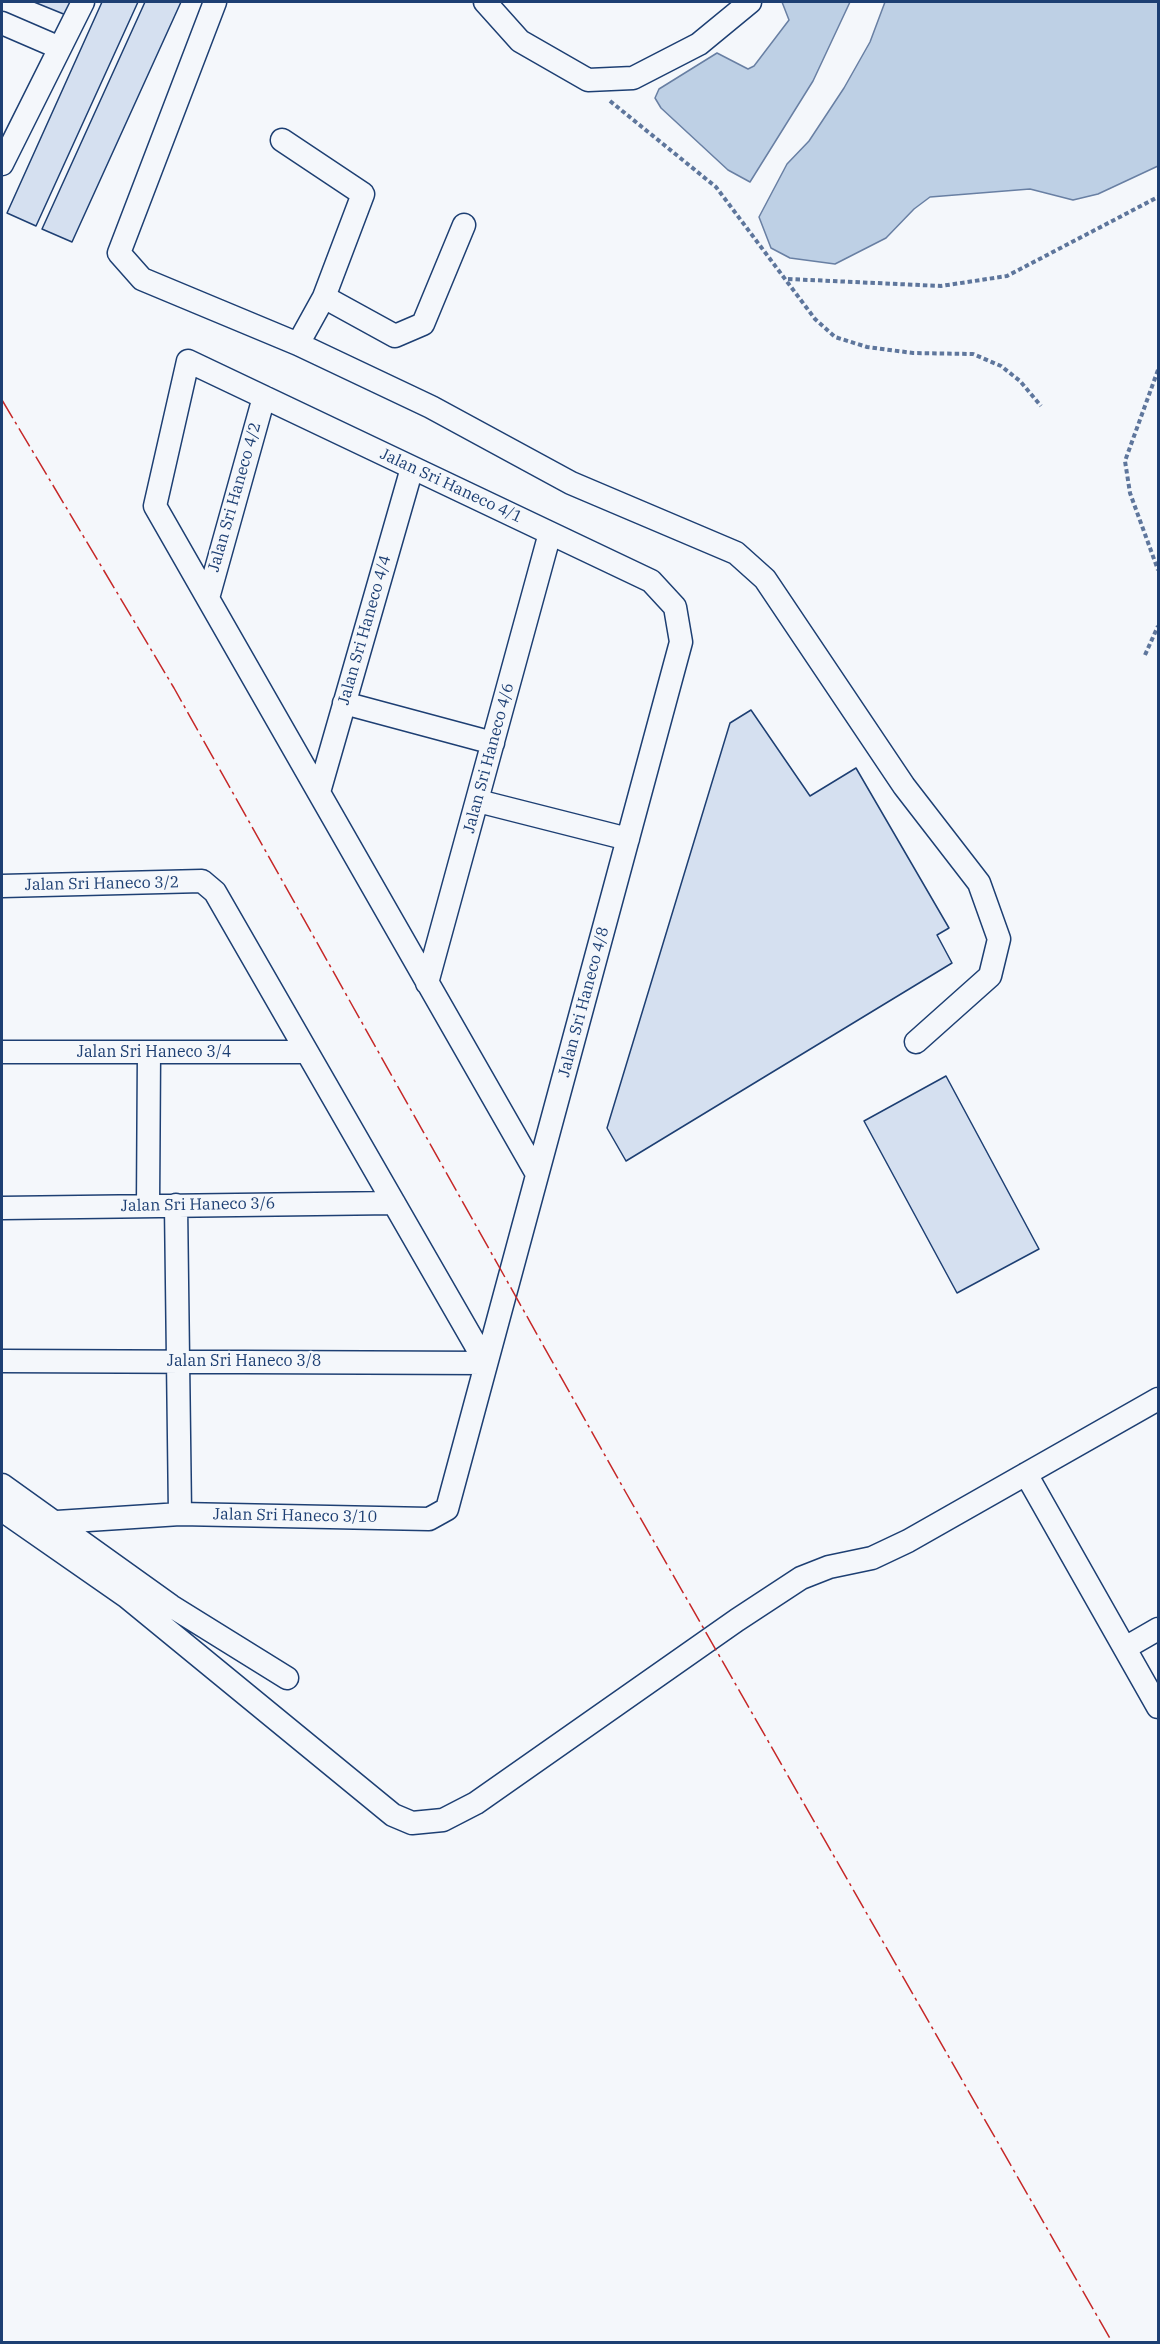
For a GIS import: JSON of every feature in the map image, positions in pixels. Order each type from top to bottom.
[{"type":"street","points":[[2,164],[83,2]]},
{"type":"street","points":[[215,2],[119,253],[142,279],[298,344],[430,407],[571,483],[736,553],[765,579],[904,786],[979,883],[999,939],[990,976],[916,1042]]},
{"type":"street","points":[[485,2],[520,41],[588,80],[633,78],[699,44],[750,2]]},
{"type":"street","points":[[2,23],[60,48]]},
{"type":"street","points":[[282,140],[363,194],[324,297],[298,344]]},
{"type":"street","points":[[324,297],[395,336],[423,324],[464,225]]},
{"type":"street","name":"Jalan Sri Haneco 4/1","points":[[208,598],[155,506],[188,361],[651,581],[675,608],[681,642]]},
{"type":"street","name":"Jalan Sri Haneco 4/2","points":[[208,598],[264,397]]},
{"type":"street","name":"Jalan Sri Haneco 4/4","points":[[319,792],[412,468]]},
{"type":"street","name":"Jalan Sri Haneco 4/6","points":[[427,983],[550,533]]},
{"type":"street","points":[[208,598],[537,1174]]},
{"type":"street","name":"Jalan Sri Haneco 4/8","points":[[486,1363],[681,642]]},
{"type":"street","points":[[344,703],[492,743]]},
{"type":"street","points":[[478,801],[628,839]]},
{"type":"street","name":"Jalan Sri Haneco 3/2","points":[[2,886],[202,881],[215,892],[308,1052]]},
{"type":"street","name":"Jalan Sri Haneco 3/4","points":[[2,1052],[308,1052]]},
{"type":"street","points":[[148,1052],[148,1206]]},
{"type":"street","points":[[308,1052],[486,1363]]},
{"type":"street","name":"Jalan Sri Haneco 3/6","points":[[2,1208],[394,1203]]},
{"type":"street","points":[[176,1205],[180,1514]]},
{"type":"street","name":"Jalan Sri Haneco 3/8","points":[[2,1361],[486,1363]]},
{"type":"street","name":"Jalan Sri Haneco 3/10","points":[[57,1522],[180,1514],[429,1519],[447,1509],[486,1363]]},
{"type":"street","points":[[2,1510],[127,1597],[393,1815],[412,1823],[443,1820],[476,1803],[801,1578],[829,1567],[872,1558],[1158,1399]]},
{"type":"street","points":[[1026,1474],[1158,1707]]},
{"type":"street","points":[[2,1485],[57,1522],[171,1606],[287,1678]]},
{"type":"street","points":[[1125,1648],[1158,1629]]},
{"type":"path","points":[[588,80],[615,105],[716,187],[788,279],[815,319],[835,337],[867,347],[913,353],[973,354],[1001,366],[1020,381],[1041,405]]},
{"type":"path","points":[[788,279],[941,286],[1007,276],[1158,197]]},
{"type":"path","points":[[1158,370],[1125,461],[1131,493],[1158,570]]},
{"type":"path","points":[[1145,655],[1158,626]]},
{"type":"water","points":[[782,2],[850,2],[813,81],[750,182],[728,170],[661,108],[655,98],[659,89],[717,53],[748,69],[754,66],[789,20]]},
{"type":"water","points":[[885,2],[1158,2],[1158,166],[1098,194],[1073,200],[1030,189],[930,197],[914,209],[886,238],[835,264],[790,258],[771,248],[759,217],[787,164],[809,141],[844,88],[870,42]]},
{"type":"building","points":[[34,2],[72,2],[66,15]]},
{"type":"building","points":[[102,2],[138,2],[36,226],[7,213]]},
{"type":"building","points":[[145,2],[181,2],[72,242],[42,229]]},
{"type":"building","points":[[751,710],[810,796],[856,768],[949,928],[937,935],[952,963],[626,1161],[607,1128],[730,723]]},
{"type":"building","points":[[946,1076],[1039,1249],[957,1293],[864,1121]]},
{"type":"power","points":[[2,400],[174,688],[625,1491],[1112,2342]]}]
